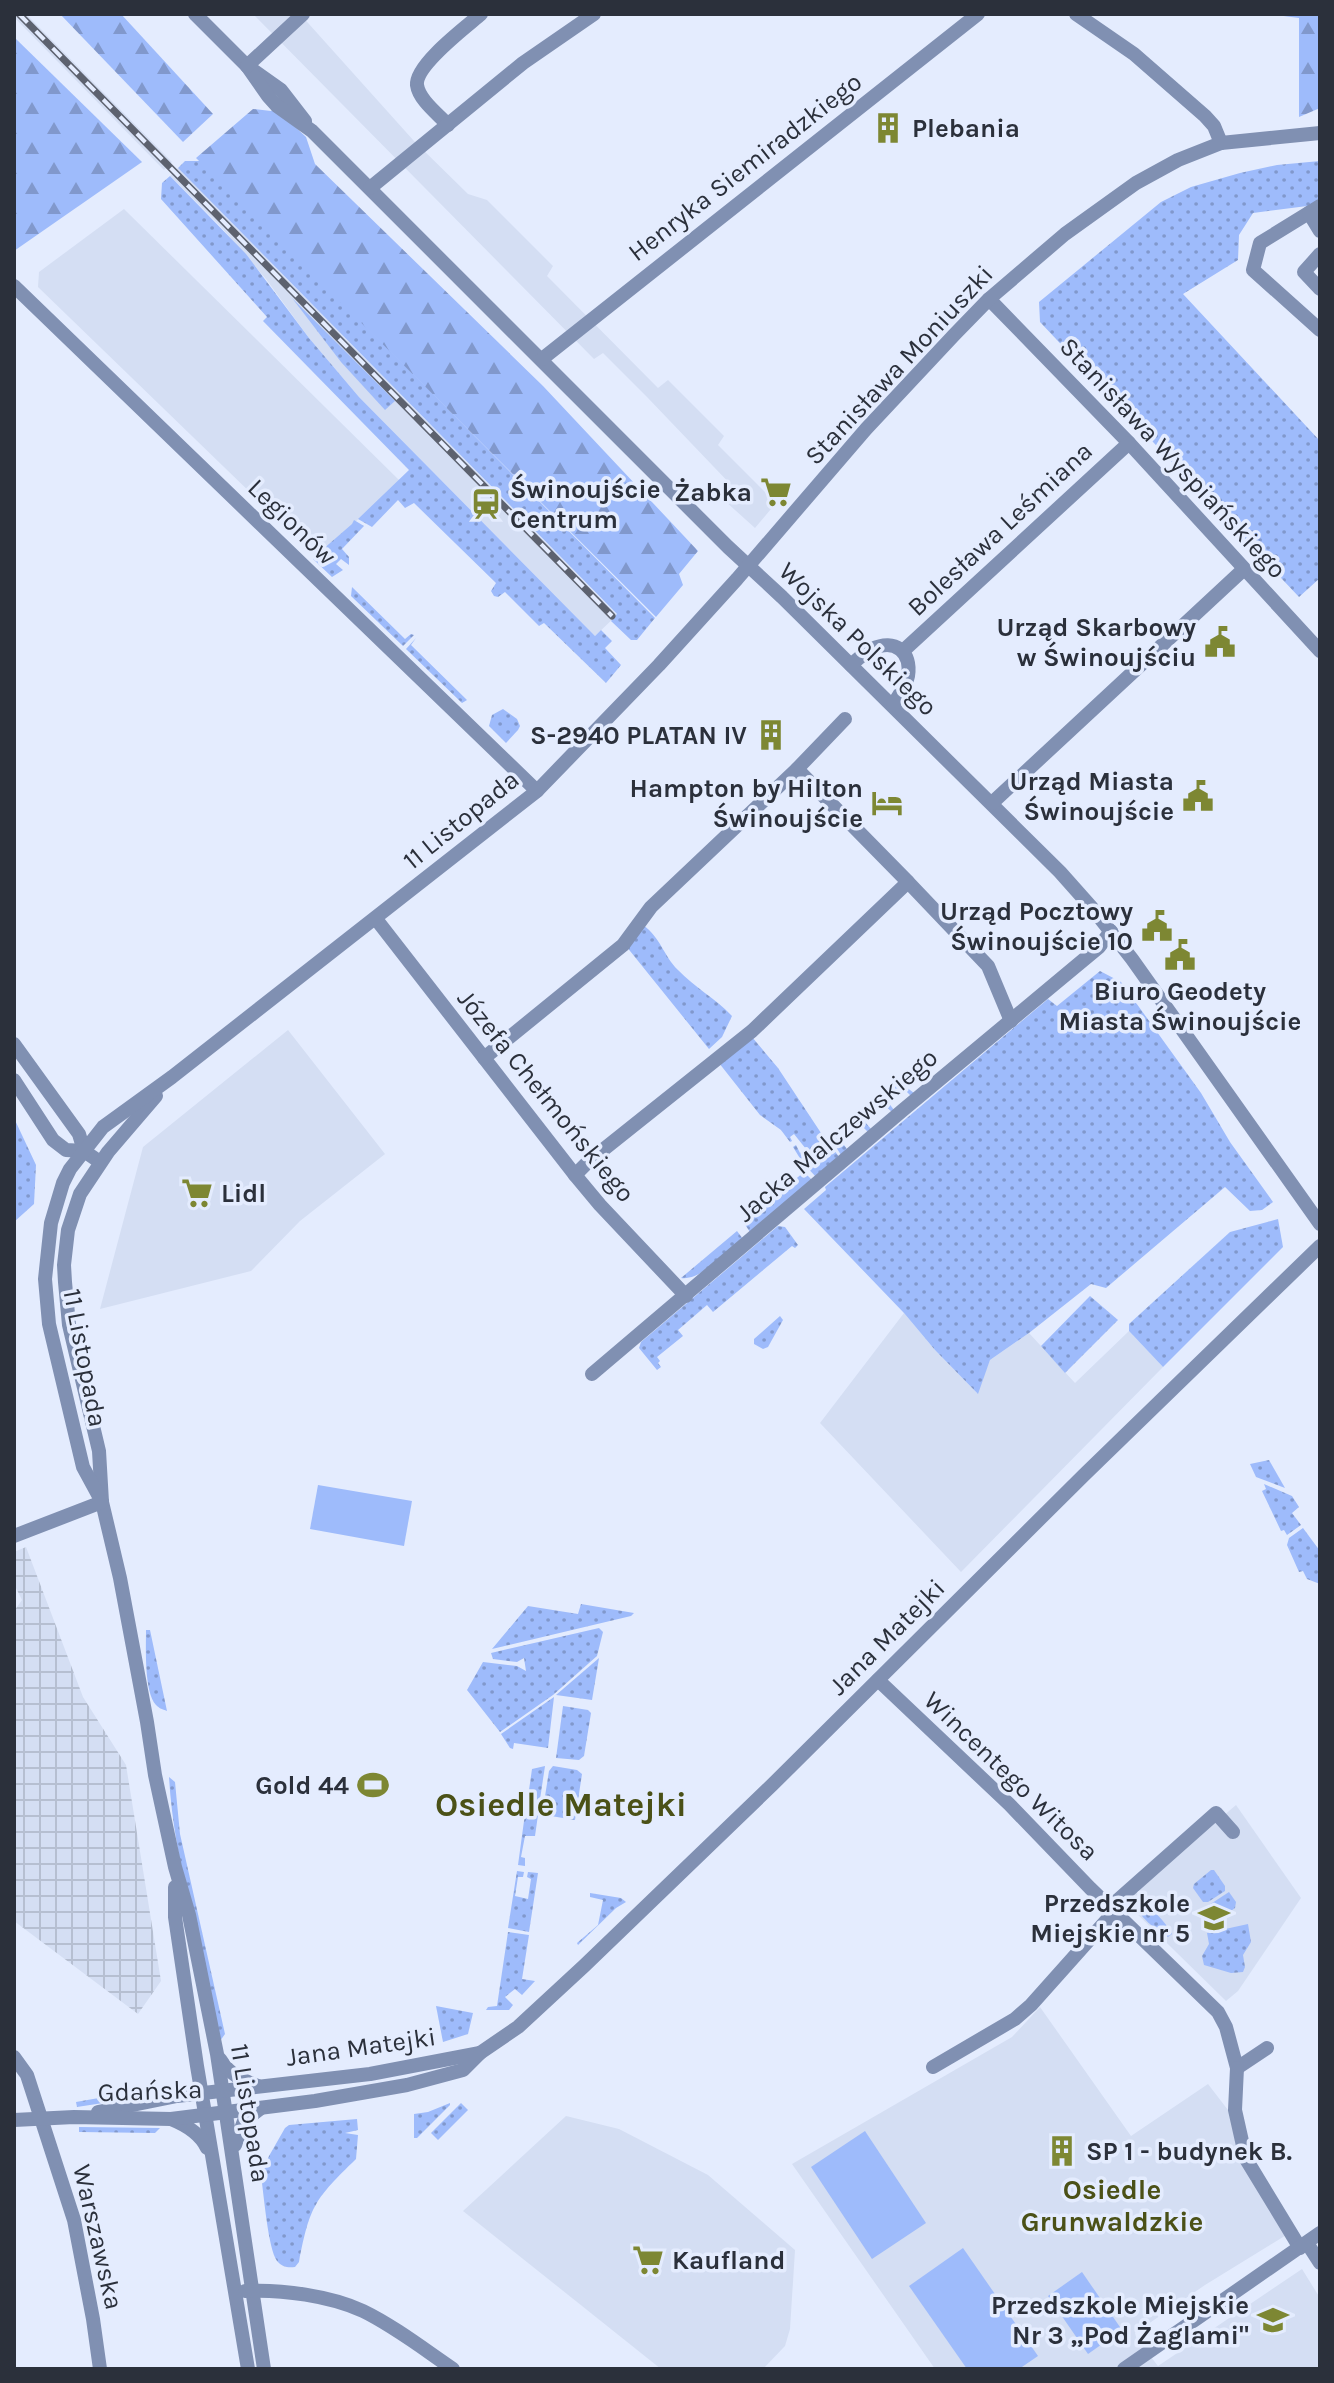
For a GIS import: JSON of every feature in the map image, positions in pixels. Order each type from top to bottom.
[{"type":"street","name":"Wojska Polskiego","points":[[195,14],[247,66],[281,90],[312,131],[1060,872],[1111,931],[1320,1224]]},
{"type":"street","points":[[247,66],[303,14]]},
{"type":"street","points":[[448,125],[423,99],[417,84],[419,75],[445,45],[481,14]]},
{"type":"street","points":[[370,188],[523,63],[594,14]]},
{"type":"street","name":"Henryka Siemiradzkiego","points":[[542,359],[978,14]]},
{"type":"street","points":[[1076,14],[1134,54],[1193,106],[1214,126],[1221,143]]},
{"type":"street","name":"Stanisława Moniuszki","points":[[748,566],[866,429],[989,299],[1065,234],[1136,183],[1178,160],[1221,143],[1320,133]]},
{"type":"street","points":[[1320,231],[1315,210],[1260,243],[1253,270],[1320,330]]},
{"type":"street","points":[[1320,254],[1304,272],[1320,289]]},
{"type":"street","name":"Legionów","points":[[14,286],[537,791]]},
{"type":"street","name":"Stanisława Wyspiańskiego","points":[[989,299],[1129,443],[1320,651]]},
{"type":"street","name":"Bolesława Leśmiana","points":[[903,651],[1129,443]]},
{"type":"street","name":"11 Listopada","points":[[102,1502],[83,1467],[46,1302],[51,1223],[70,1169],[105,1125],[172,1077],[537,791],[659,665],[748,566]]},
{"type":"street","points":[[992,803],[1244,569]]},
{"type":"street","name":"Bolesława Leśmiana","points":[[851,665],[863,654],[883,645],[903,651],[907,657],[907,679],[893,705]]},
{"type":"street","points":[[484,1058],[623,945],[651,907],[797,769],[845,719]]},
{"type":"street","points":[[797,769],[988,966],[1011,1021]]},
{"type":"street","points":[[575,1175],[752,1031],[908,882]]},
{"type":"street","name":"Józefa Chełmońskiego","points":[[376,919],[575,1175],[686,1296]]},
{"type":"street","name":"Jacka Malczewskiego","points":[[592,1374],[1099,947],[1111,931]]},
{"type":"street","points":[[14,1044],[79,1134],[84,1151]]},
{"type":"street","name":"11 Listopada","points":[[172,1077],[119,1137],[80,1194],[73,1211],[64,1265],[69,1325],[99,1451],[102,1502],[120,1578],[155,1775],[189,1915],[224,2090],[264,2369]]},
{"type":"street","points":[[14,1080],[62,1158],[63,1183]]},
{"type":"street","points":[[65,1116],[77,1122],[105,1125]]},
{"type":"street","points":[[53,1140],[66,1150],[84,1151],[100,1162]]},
{"type":"street","name":"Jana Matejki","points":[[227,2112],[328,2099],[438,2078],[463,2070],[480,2053],[518,2027],[772,1785],[1320,1246]]},
{"type":"street","points":[[14,1536],[102,1502]]},
{"type":"street","name":"Wincentego Witosa","points":[[878,1680],[1009,1804],[1112,1910],[1218,2012],[1226,2027],[1237,2071],[1235,2110],[1246,2159],[1304,2245],[1320,2263]]},
{"type":"street","points":[[933,2067],[1015,2019],[1031,2005],[1112,1910],[1216,1813],[1233,1832]]},
{"type":"street","name":"11 Listopada","points":[[175,1867],[175,1917],[211,2156],[248,2369]]},
{"type":"street","points":[[1237,2071],[1267,2048]]},
{"type":"street","name":"Jana Matejki","points":[[201,2093],[370,2074],[480,2053]]},
{"type":"street","points":[[217,2054],[227,2070],[258,2086]]},
{"type":"street","name":"Warszawska","points":[[14,2057],[27,2075],[74,2220],[100,2369]]},
{"type":"street","points":[[168,2097],[189,2077],[196,2057]]},
{"type":"street","name":"Gdańska","points":[[74,2117],[201,2093]]},
{"type":"street","points":[[233,2153],[244,2121],[261,2108]]},
{"type":"street","name":"Gdańska","points":[[14,2120],[74,2117],[171,2119],[227,2112]]},
{"type":"street","points":[[171,2119],[197,2134],[211,2156]]},
{"type":"street","points":[[1124,2369],[1320,2233]]},
{"type":"street","points":[[236,2291],[253,2290],[341,2302],[359,2309],[453,2369]]},
{"type":"shaded area","points":[[14,14],[26,14],[172,162],[164,170]]},
{"type":"shaded area","points":[[253,14],[300,14],[414,141],[468,194],[487,200],[553,266],[547,276],[658,388],[668,380],[724,436],[718,445],[776,503],[755,528],[725,501],[735,489],[647,397],[603,353],[594,359]]},
{"type":"shaded area","points":[[178,168],[617,615],[595,636],[359,397],[309,338],[266,279],[221,227],[170,176]]},
{"type":"shaded area","points":[[124,209],[401,482],[316,556],[38,287],[39,272]]},
{"type":"shaded area","points":[[288,1030],[385,1154],[300,1221],[251,1271],[100,1309],[143,1147]]},
{"type":"shaded area","points":[[904,1313],[977,1393],[990,1360],[1029,1333],[1075,1383],[1129,1331],[1163,1367],[961,1572],[820,1423]]},
{"type":"shaded area","points":[[26,1547],[83,1697],[126,1765],[161,1981],[138,2014],[14,1921],[14,1611],[22,1600],[14,1584],[14,1552]]},
{"type":"shaded area","name":"Przedszkole Miejskie nr 5","points":[[1236,1805],[1301,1898],[1238,1991],[1226,2001],[1124,1901]]},
{"type":"shaded area","points":[[1040,2007],[1131,2136],[1208,2084],[1241,2127],[1239,2140],[1288,2234],[1135,2333],[1138,2344],[1158,2366],[1302,2269],[1320,2298],[1320,2369],[935,2369],[792,2164],[1012,2037]]},
{"type":"shaded area","name":"Kaufland","points":[[566,2116],[619,2129],[708,2175],[795,2250],[790,2329],[785,2346],[763,2369],[661,2369],[463,2211]]},
{"type":"green space","points":[[60,14],[121,14],[213,114],[183,142]]},
{"type":"green space","points":[[1269,14],[1320,14],[1320,108],[1299,117],[1299,18]]},
{"type":"green space","points":[[14,37],[142,162],[14,251]]},
{"type":"green space","points":[[275,108],[306,137],[315,164],[543,386],[698,551],[679,574],[683,585],[656,617],[196,158],[253,109],[271,111]]},
{"type":"green space","points":[[185,161],[202,161],[655,618],[637,640],[631,640],[611,621],[617,614],[178,168]]},
{"type":"green space","points":[[1320,161],[1320,196],[1315,205],[1253,213],[1239,235],[1238,260],[1183,294],[1320,441],[1320,578],[1299,597],[1040,322],[1039,302],[1161,202],[1191,187],[1240,173],[1277,165]]},
{"type":"green space","points":[[170,176],[246,254],[309,338],[359,397],[595,636],[601,630],[612,641],[605,648],[621,665],[606,683],[544,623],[539,626],[505,592],[494,596],[491,591],[496,583],[414,503],[405,508],[398,500],[372,527],[358,519],[409,470],[263,321],[267,317],[161,199],[162,183]]},
{"type":"green space","points":[[292,298],[395,401],[385,410],[341,362]]},
{"type":"green space","points":[[354,520],[364,526],[342,549],[349,557],[349,565],[341,559],[336,564],[343,570],[332,577],[313,559]]},
{"type":"green space","points":[[352,587],[405,639],[414,635],[403,646],[351,596]]},
{"type":"green space","points":[[416,638],[411,645],[467,700],[462,703],[406,649]]},
{"type":"green space","points":[[503,709],[517,719],[520,726],[506,743],[489,726],[492,715]]},
{"type":"green space","points":[[643,925],[654,935],[678,970],[732,1016],[722,1037],[709,1049],[626,946]]},
{"type":"green space","points":[[1100,971],[1121,982],[1201,1093],[1230,1142],[1273,1202],[1262,1210],[1250,1211],[1225,1187],[1106,1288],[1091,1284],[990,1360],[978,1394],[804,1209],[826,1190],[825,1187],[1048,999],[1057,1006]]},
{"type":"green space","points":[[752,1037],[778,1068],[823,1136],[801,1160],[793,1147],[796,1145],[800,1153],[806,1149],[794,1134],[790,1142],[781,1130],[760,1115],[719,1063]]},
{"type":"green space","points":[[892,1082],[902,1084],[914,1093],[911,1096],[904,1089],[888,1102],[894,1110],[892,1112],[884,1105],[865,1122],[871,1129],[868,1132],[861,1125],[841,1141],[847,1149],[841,1155],[831,1139],[833,1135]]},
{"type":"green space","points":[[14,1118],[36,1165],[34,1204],[14,1222]]},
{"type":"green space","points":[[828,1141],[839,1157],[816,1177],[804,1164]]},
{"type":"green space","points":[[804,1172],[812,1180],[750,1232],[744,1223]]},
{"type":"green space","points":[[1278,1219],[1283,1247],[1163,1367],[1129,1331],[1129,1324],[1230,1232]]},
{"type":"green space","points":[[778,1226],[785,1227],[798,1245],[795,1248],[792,1246],[713,1312],[707,1305],[678,1330],[683,1336],[657,1357],[661,1367],[657,1370],[639,1348],[641,1342]]},
{"type":"green space","points":[[737,1231],[743,1239],[722,1257],[697,1275],[681,1278]]},
{"type":"green space","points":[[1090,1296],[1118,1320],[1065,1373],[1041,1346]]},
{"type":"green space","points":[[780,1316],[783,1320],[768,1347],[763,1349],[754,1344],[754,1339]]},
{"type":"green space","points":[[1269,1460],[1285,1488],[1256,1477],[1250,1464]]},
{"type":"green space","points":[[1264,1484],[1292,1496],[1299,1507],[1292,1513],[1301,1525],[1287,1535],[1284,1530],[1281,1531],[1262,1491],[1266,1489]]},
{"type":"green space","points":[[318,1485],[412,1501],[404,1546],[310,1529]]},
{"type":"green space","points":[[1303,1528],[1320,1551],[1320,1584],[1307,1579],[1303,1571],[1299,1572],[1287,1545],[1289,1538]]},
{"type":"green space","points":[[581,1604],[634,1613],[492,1649],[528,1606],[578,1614]]},
{"type":"green space","points":[[599,1628],[603,1632],[597,1656],[553,1695],[500,1732],[467,1690],[483,1662],[517,1666],[526,1671],[524,1658],[517,1662],[493,1659],[491,1653]]},
{"type":"green space","points":[[146,1630],[150,1630],[167,1711],[156,1705],[149,1690]]},
{"type":"green space","points":[[599,1658],[592,1700],[556,1695]]},
{"type":"green space","points":[[554,1697],[548,1748],[514,1743],[513,1749],[510,1748],[501,1734]]},
{"type":"green space","points":[[563,1706],[591,1713],[584,1756],[579,1760],[556,1758]]},
{"type":"green space","points":[[545,1766],[539,1806],[528,1797],[532,1769]]},
{"type":"green space","points":[[553,1766],[577,1770],[582,1774],[575,1820],[551,1816],[543,1809],[549,1771]]},
{"type":"green space","points":[[169,1777],[175,1782],[180,1834],[225,2034],[220,2041],[183,1877]]},
{"type":"green space","points":[[527,1799],[539,1808],[535,1836],[525,1836],[521,1857],[525,1858],[525,1866],[518,1865]]},
{"type":"green space","points":[[1211,1870],[1225,1886],[1225,1891],[1203,1902],[1193,1888],[1194,1884]]},
{"type":"green space","points":[[517,1871],[524,1872],[523,1877],[518,1877],[515,1896],[528,1899],[531,1879],[527,1877],[528,1872],[538,1873],[529,1932],[508,1928]]},
{"type":"green space","points":[[1229,1892],[1236,1902],[1235,1908],[1221,1915],[1207,1913],[1206,1907]]},
{"type":"green space","points":[[590,1893],[621,1898],[626,1902],[578,1945],[598,1925],[603,1900],[590,1897]]},
{"type":"green space","points":[[1137,1899],[1157,1914],[1172,1934],[1168,1937],[1148,1922],[1133,1902]]},
{"type":"green space","points":[[1248,1924],[1251,1942],[1243,1955],[1243,1972],[1231,1973],[1204,1965],[1202,1956],[1209,1944],[1207,1933]]},
{"type":"green space","points":[[508,1932],[529,1935],[522,1979],[535,1981],[522,1995],[515,1989],[505,1997],[513,2005],[509,2010],[486,2010],[497,2006]]},
{"type":"green space","points":[[436,2006],[473,2013],[468,2034],[443,2042]]},
{"type":"green space","points":[[150,2089],[155,2095],[77,2107],[76,2102]]},
{"type":"green space","points":[[450,2103],[417,2138],[414,2138],[414,2114]]},
{"type":"green space","points":[[461,2103],[468,2110],[438,2140],[431,2133]]},
{"type":"green space","points":[[357,2119],[358,2130],[345,2133],[358,2135],[356,2159],[316,2204],[299,2262],[295,2267],[283,2266],[274,2254],[265,2208],[261,2176],[269,2156],[289,2125]]},
{"type":"green space","points":[[79,2127],[160,2128],[155,2133],[79,2132]]},
{"type":"green space","points":[[865,2131],[926,2223],[872,2259],[811,2167]]},
{"type":"green space","points":[[963,2248],[1038,2356],[1019,2369],[967,2369],[909,2286]]},
{"type":"green space","points":[[1082,2272],[1122,2330],[1088,2354],[1048,2296]]},
{"type":"railway","points":[[19,14],[612,616]]},
{"type":"place","name":"Plebania","points":[[888,128]]},
{"type":"place","name":"Żabka","points":[[776,492]]},
{"type":"place","name":"Świnoujście Centrum","points":[[486,504]]},
{"type":"place","name":"Urząd Skarbowy w Świnoujściu","points":[[1220,642]]},
{"type":"place","name":"S-2940 PLATAN IV","points":[[771,735]]},
{"type":"place","name":"Urząd Miasta Świnoujście","points":[[1198,796]]},
{"type":"place","name":"Hampton by Hilton Świnoujście","points":[[887,803]]},
{"type":"place","name":"Urząd Pocztowy Świnoujście 10","points":[[1157,926]]},
{"type":"place","name":"Biuro Geodety Miasta Świnoujście","points":[[1180,955]]},
{"type":"place","name":"Lidl","points":[[197,1193]]},
{"type":"place","name":"Gold 44","points":[[373,1785]]},
{"type":"place","name":"Przedszkole Miejskie nr 5","points":[[1214,1918]]},
{"type":"place","name":"SP 1 - budynek B.","points":[[1062,2151]]},
{"type":"place","name":"Kaufland","points":[[648,2260]]},
{"type":"place","name":"Przedszkole Miejskie Nr 3 „Pod Żaglami\"","points":[[1273,2320]]},
{"type":"district","name":"Osiedle Matejki","points":[[561,1805]]},
{"type":"district","name":"Osiedle Grunwaldzkie","points":[[1112,2205]]}]
